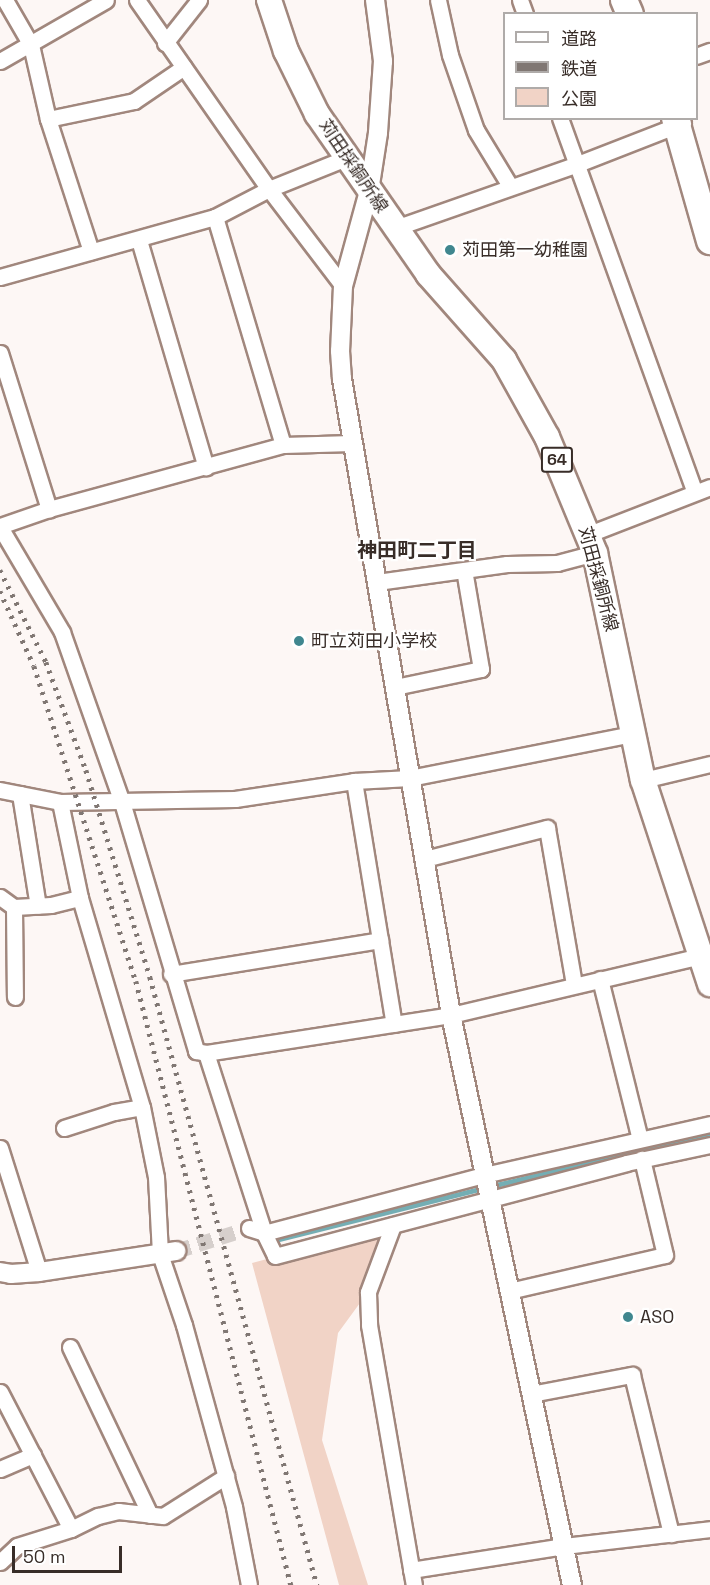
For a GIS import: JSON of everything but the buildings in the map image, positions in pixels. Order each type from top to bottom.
[{"type":"highway","points":[[682,121],[710,195]]},
{"type":"highway","points":[[682,121],[710,241]]},
{"type":"main road","name":"苅田採銅所線","points":[[269,0],[286,51],[317,114],[428,274],[504,360],[547,437],[592,543],[643,780],[710,984]]},
{"type":"street","points":[[5,0],[31,45],[48,119],[91,251]]},
{"type":"street","points":[[0,61],[106,0]]},
{"type":"street","points":[[137,0],[269,189],[343,286]]},
{"type":"street","points":[[165,43],[200,0]]},
{"type":"street","points":[[375,0],[383,61],[378,133],[369,191],[343,286],[340,351],[352,443],[378,582],[451,1015],[572,1585]]},
{"type":"street","points":[[438,0],[450,55],[476,130],[510,186]]},
{"type":"street","points":[[48,119],[134,101],[184,67]]},
{"type":"street","points":[[561,120],[694,491]]},
{"type":"street","points":[[395,228],[575,165],[682,121]]},
{"type":"street","points":[[0,277],[215,217],[269,189],[346,158]]},
{"type":"street","points":[[215,217],[283,446]]},
{"type":"street","points":[[139,240],[206,467]]},
{"type":"street","points":[[0,353],[49,509]]},
{"type":"street","points":[[352,443],[283,446],[49,509],[0,527],[62,632],[122,802],[171,974],[196,1051],[206,1053],[451,1015],[700,956]]},
{"type":"street","points":[[378,582],[507,564],[557,563],[694,491],[710,487]]},
{"type":"street","points":[[395,687],[481,669],[464,570]]},
{"type":"street","points":[[0,790],[60,802],[235,799],[354,781],[410,778],[632,734]]},
{"type":"street","points":[[643,780],[710,764]]},
{"type":"street","points":[[354,781],[394,1024]]},
{"type":"street","points":[[20,794],[38,906]]},
{"type":"street","points":[[60,802],[80,898],[142,1107],[168,1253],[184,1325],[226,1476],[249,1585]]},
{"type":"street","points":[[425,859],[547,828],[574,985]]},
{"type":"street","points":[[0,897],[14,907],[38,906],[80,898]]},
{"type":"street","points":[[14,907],[15,997]]},
{"type":"street","points":[[171,974],[380,940]]},
{"type":"street","points":[[600,980],[640,1139]]},
{"type":"street","points":[[206,1053],[257,1231],[275,1256],[642,1160],[710,1145]]},
{"type":"street","points":[[64,1128],[114,1112],[142,1107]]},
{"type":"street","points":[[257,1231],[484,1175],[710,1124]]},
{"type":"street","points":[[0,1148],[4,1172],[39,1272]]},
{"type":"street","points":[[509,1291],[665,1255],[642,1160]]},
{"type":"street","points":[[393,1225],[368,1293],[369,1325],[414,1585]]},
{"type":"street","points":[[0,1272],[10,1274],[39,1272],[168,1253]]},
{"type":"street","points":[[70,1347],[150,1515]]},
{"type":"street","points":[[531,1394],[632,1375],[671,1534]]},
{"type":"street","points":[[0,1392],[70,1529]]},
{"type":"street","points":[[0,1469],[33,1455]]},
{"type":"street","points":[[0,1562],[17,1546],[70,1529],[98,1516],[118,1511],[163,1516],[226,1476]]},
{"type":"street","points":[[411,1570],[564,1546],[710,1529]]},
{"type":"green space","points":[[393,1225],[368,1292],[338,1333],[322,1440],[368,1585],[339,1585],[252,1263]]},
{"type":"waterway","points":[[492,1186],[710,1134]]},
{"type":"waterway","points":[[271,1241],[484,1188]]},
{"type":"tunnel","points":[[176,1251],[249,1228]]},
{"type":"railway","points":[[0,570],[46,662],[86,770],[150,977],[317,1585]]},
{"type":"railway","points":[[0,591],[34,666],[136,981],[291,1585]]},
{"type":"place","name":"苅田第一幼稚園","points":[[450,250]]},
{"type":"place","name":"町立苅田小学校","points":[[299,641]]},
{"type":"place","name":"ASO","points":[[628,1317]]},
{"type":"district","name":"神田町二丁目","points":[[417,550]]}]
